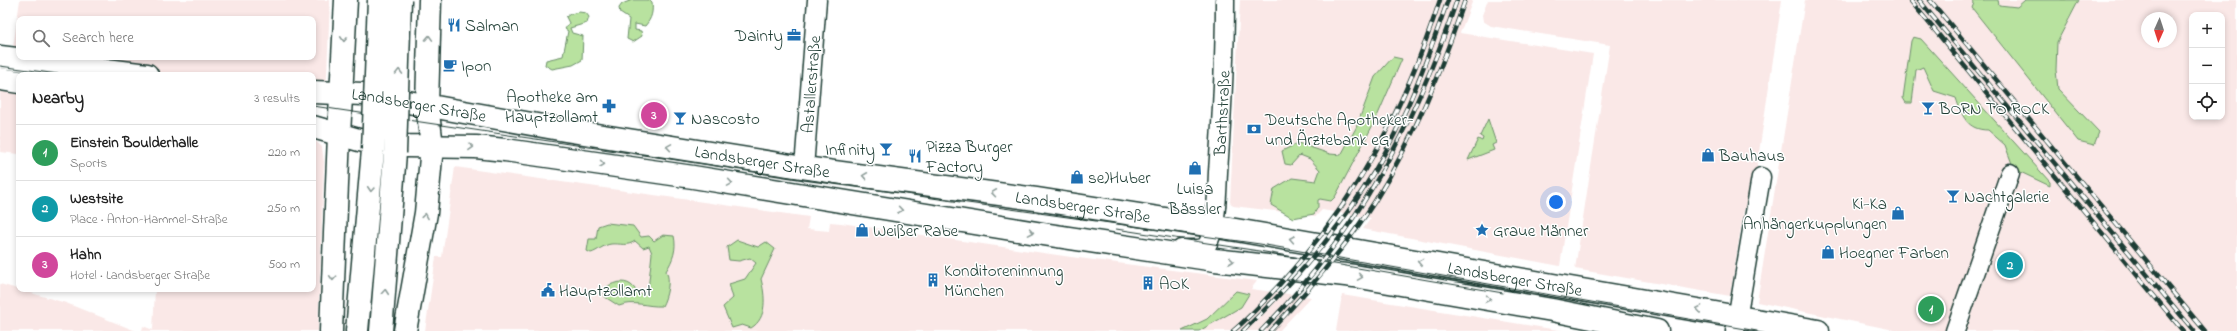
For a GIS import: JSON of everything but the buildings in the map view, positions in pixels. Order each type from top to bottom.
[{"type":"main road","points":[[331,331],[346,0]]},
{"type":"main road","points":[[357,331],[373,150],[379,0]]},
{"type":"main road","points":[[381,331],[395,153],[400,0]]},
{"type":"main road","points":[[405,331],[426,213],[432,146],[427,105],[430,0]]},
{"type":"main road","points":[[0,57],[16,59]]},
{"type":"main road","points":[[24,60],[122,72]]},
{"type":"main road","points":[[0,79],[16,82]]},
{"type":"main road","name":"Landsberger Straße","points":[[316,92],[363,94],[565,130],[804,168],[1029,198],[1212,226],[1564,288],[1736,323],[1818,331]]},
{"type":"main road","name":"Landsberger Straße","points":[[316,129],[339,135],[405,146],[505,150],[686,176],[1151,250],[1354,276],[1552,310],[1658,331]]},
{"type":"street","name":"Astallerstraße","points":[[804,168],[818,0]]},
{"type":"street","name":"Barthstraße","points":[[1212,226],[1220,152],[1225,45],[1224,0]]},
{"type":"street","points":[[1955,331],[2010,172]]},
{"type":"street","points":[[1736,323],[1761,177]]},
{"type":"street","name":"Landsberger Straße","points":[[1151,250],[1202,248],[1208,244],[1212,226]]},
{"type":"shaded area","points":[[20,0],[330,0],[326,97],[316,95],[316,72],[108,72],[11,61],[16,27],[16,60],[316,60],[316,16],[18,16]]},
{"type":"shaded area","points":[[1240,0],[1473,0],[1460,33],[1593,54],[1560,266],[1363,229],[1371,218],[1322,210],[1316,216],[1233,206],[1230,202]]},
{"type":"shaded area","points":[[1488,0],[1782,0],[1756,172],[1744,209],[1730,296],[1575,269],[1610,45],[1491,26],[1483,21],[1482,15]]},
{"type":"shaded area","points":[[1805,0],[2237,0],[2237,331],[1899,331],[1757,302]]},
{"type":"shaded area","points":[[0,84],[16,87],[16,154],[0,152]]},
{"type":"shaded area","points":[[316,142],[322,147],[324,162],[318,331],[142,331],[143,326],[153,330],[155,292],[316,292]]},
{"type":"shaded area","points":[[455,167],[809,217],[807,229],[829,231],[830,222],[841,223],[1071,257],[1257,281],[1251,289],[1311,297],[1279,331],[425,331],[436,257],[442,257]]},
{"type":"shaded area","points":[[0,284],[16,289],[16,292],[28,292],[66,303],[136,331],[0,331]]},
{"type":"shaded area","points":[[1342,295],[1564,331],[1336,331]]},
{"type":"green space","points":[[632,0],[650,0],[652,2],[651,18],[645,26],[635,24],[635,30],[641,31],[642,36],[633,42],[627,39],[629,19],[620,13],[619,8],[622,4]]},
{"type":"green space","points":[[1973,0],[1998,0],[1999,5],[2017,7],[2025,0],[2079,0],[2057,42],[2056,70],[2058,89],[2099,132],[2094,145],[2078,141],[1972,8],[1974,3]]},
{"type":"green space","points":[[579,12],[586,13],[589,17],[587,23],[570,28],[572,33],[583,36],[582,60],[573,65],[552,69],[545,65],[546,60],[563,56],[568,31],[565,29],[569,23],[566,17],[570,14]]},
{"type":"green space","points":[[1913,37],[1921,39],[2050,182],[2050,186],[2014,169],[2005,145],[1988,130],[1975,128],[1970,125],[1963,116],[1956,98],[1934,91],[1923,67],[1916,70],[1912,103],[1906,103],[1903,98],[1911,41]]},
{"type":"green space","points":[[1393,57],[1402,59],[1376,119],[1335,197],[1331,201],[1318,200],[1318,207],[1314,214],[1293,218],[1271,205],[1274,189],[1292,178],[1316,181],[1320,170],[1310,159],[1300,155],[1291,165],[1285,164],[1282,151],[1298,143],[1330,154],[1341,155],[1356,128],[1375,77]]},
{"type":"green space","points":[[1488,119],[1496,143],[1492,145],[1494,150],[1468,160],[1478,139],[1482,141],[1483,138],[1480,136]]},
{"type":"green space","points":[[607,223],[633,226],[641,237],[649,236],[654,241],[663,235],[674,236],[675,250],[671,263],[666,271],[668,288],[662,306],[625,304],[619,306],[605,297],[604,289],[617,282],[628,283],[640,295],[648,290],[652,253],[649,246],[643,248],[635,241],[626,244],[608,245],[591,253],[587,251],[589,239],[596,239],[598,226]]},
{"type":"green space","points":[[737,240],[758,247],[766,242],[775,249],[761,279],[764,292],[763,312],[756,324],[751,328],[742,325],[732,328],[723,307],[733,298],[729,284],[745,279],[756,263],[750,258],[739,261],[729,260],[727,247]]},
{"type":"green space","points":[[1236,291],[1249,294],[1241,307],[1199,331],[1182,331],[1207,319]]},
{"type":"tram line","points":[[0,66],[43,72]]},
{"type":"tram line","points":[[316,106],[939,199],[1260,244],[1757,331]]},
{"type":"tram line","points":[[1116,229],[1259,251],[1503,293]]},
{"type":"railway","points":[[1233,331],[1263,302],[1308,252],[1333,219],[1355,186],[1376,151],[1411,78],[1440,0]]},
{"type":"railway","points":[[1243,331],[1267,308],[1312,258],[1334,231],[1372,176],[1410,102],[1448,0]]},
{"type":"railway","points":[[1261,331],[1295,294],[1326,256],[1354,217],[1378,177],[1401,135],[1421,92],[1440,47],[1457,0]]},
{"type":"railway","points":[[1270,331],[1312,285],[1339,252],[1375,201],[1402,153],[1426,104],[1465,0]]},
{"type":"railway","points":[[1910,0],[2183,331]]},
{"type":"railway","points":[[1919,0],[2194,331]]},
{"type":"railway","points":[[1930,0],[2205,331]]},
{"type":"place","name":"Salman","points":[[454,25]]},
{"type":"place","name":"Dainty","points":[[794,35]]},
{"type":"place","name":"Ipon","points":[[450,65]]},
{"type":"place","name":"Apotheke am Hauptzollamt","points":[[609,106]]},
{"type":"place","name":"BORN TO ROCK","points":[[1928,108]]},
{"type":"place","name":"Hahn","points":[[654,115]]},
{"type":"place","name":"Nascosto","points":[[680,118]]},
{"type":"place","name":"Deutsche Apotheker- und Ärztebank eG","points":[[1254,129]]},
{"type":"place","name":"Infinity","points":[[886,149]]},
{"type":"place","name":"Bauhaus","points":[[1708,155]]},
{"type":"place","name":"Pizza Burger Factory","points":[[915,156]]},
{"type":"place","name":"Luisa Bässler","points":[[1195,168]]},
{"type":"place","name":"se)Huber","points":[[1077,177]]},
{"type":"place","name":"Nachtgalerie","points":[[1953,196]]},
{"type":"place","name":"Ki-Ka Anhängerkupplungen","points":[[1898,213]]},
{"type":"place","name":"Weißer Rabe","points":[[862,230]]},
{"type":"place","name":"Graue Männer","points":[[1482,230]]},
{"type":"place","name":"Hoegner Farben","points":[[1828,252]]},
{"type":"place","name":"Westsite","points":[[2010,265]]},
{"type":"place","name":"Konditoreninnung München","points":[[933,280]]},
{"type":"place","name":"AOK","points":[[1148,283]]},
{"type":"place","name":"Hauptzollamt","points":[[548,290]]},
{"type":"place","name":"Einstein Boulderhalle","points":[[1931,309]]}]
